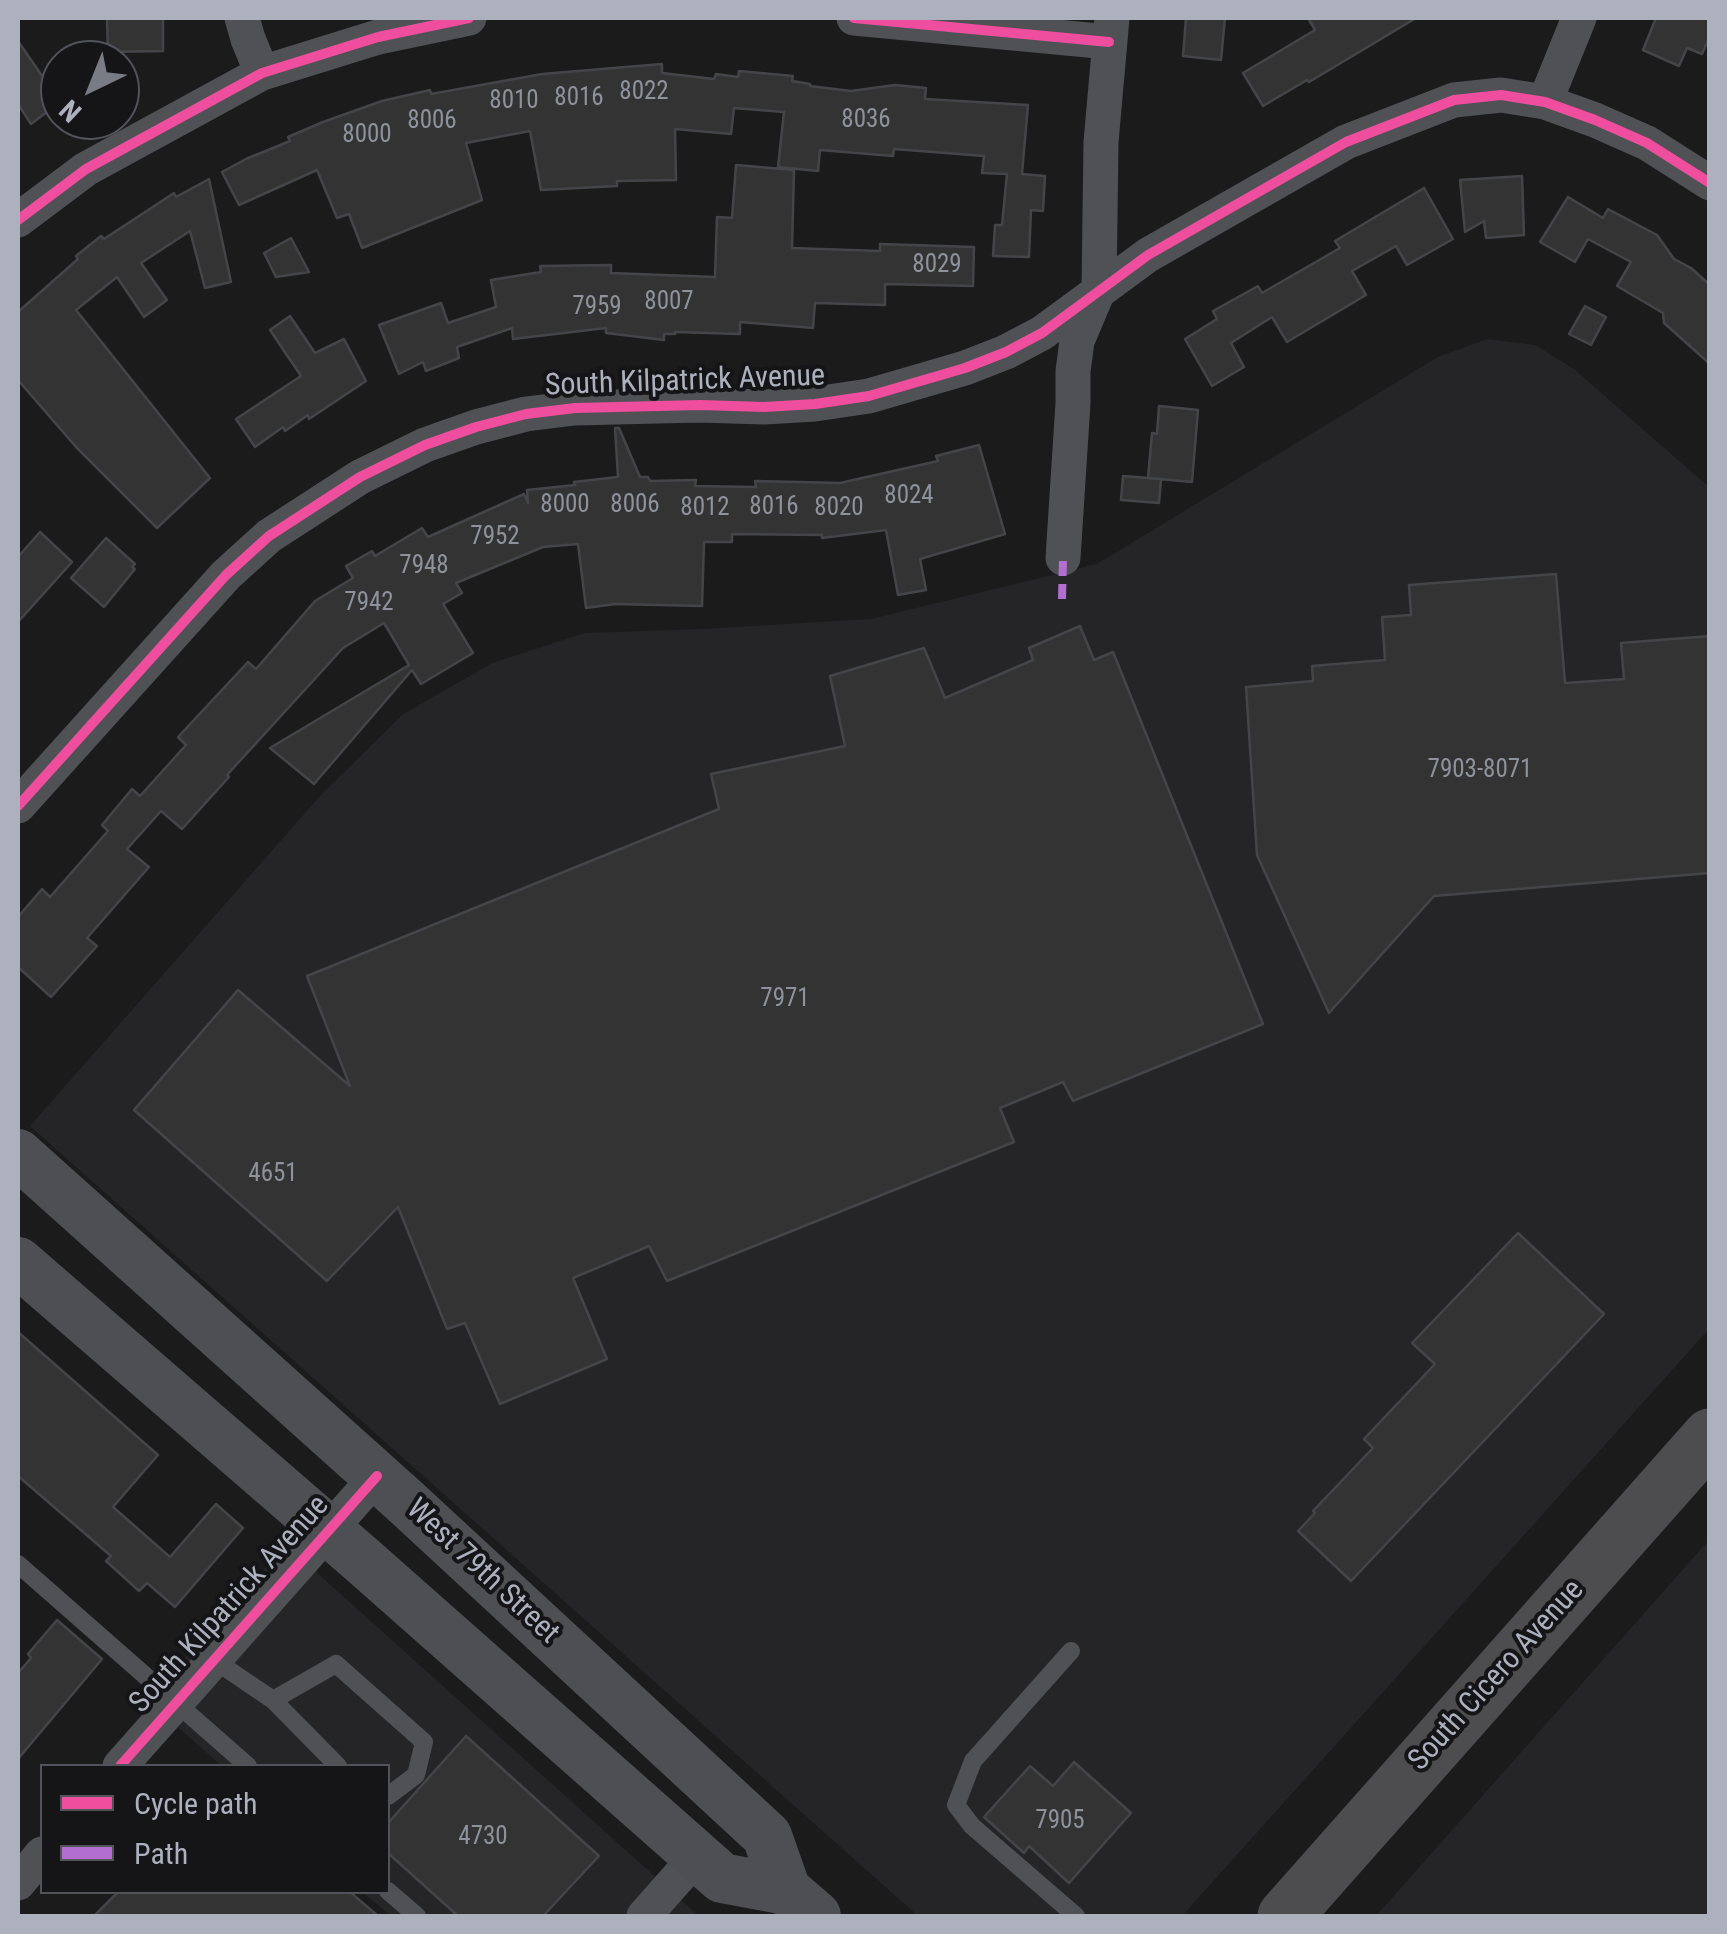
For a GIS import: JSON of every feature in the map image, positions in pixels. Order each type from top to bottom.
[{"type":"main road","name":"West 79th Street","points":[[18,1154],[377,1476],[766,1836],[792,1903]]},
{"type":"main road","name":"West 79th Street","points":[[18,1262],[722,1878],[792,1903]]},
{"type":"main road","name":"South Cicero Avenue","points":[[1285,1916],[1710,1436]]},
{"type":"street","points":[[242,18],[262,73]]},
{"type":"street","points":[[18,220],[86,170],[262,73],[378,37],[469,18]]},
{"type":"street","points":[[854,18],[1110,30],[1100,142],[1099,289],[1078,341],[1073,371],[1063,558]]},
{"type":"street","points":[[1545,102],[1578,18]]},
{"type":"street","name":"South Kilpatrick Avenue","points":[[18,806],[226,576],[269,536],[360,476],[425,445],[526,414],[575,408],[814,404],[869,396],[949,373],[1006,352],[1042,333],[1148,255],[1332,150],[1454,100],[1500,95],[1545,102],[1647,143],[1710,183]]},
{"type":"street","name":"South Kilpatrick Avenue","points":[[122,1764],[377,1476]]},
{"type":"street","points":[[18,1883],[40,1856]]},
{"type":"street","points":[[644,1916],[698,1856]]},
{"type":"lane","points":[[18,1564],[246,1764]]},
{"type":"lane","points":[[1070,1652],[972,1761],[956,1804],[972,1826],[1076,1916]]},
{"type":"lane","points":[[214,1660],[273,1700],[336,1764]]},
{"type":"lane","points":[[273,1700],[336,1664],[424,1742],[416,1775],[390,1794]]},
{"type":"lane","points":[[390,1892],[417,1916]]},
{"type":"shaded area","points":[[1487,339],[1535,345],[1574,369],[1709,487],[1709,1329],[1182,1916],[918,1916],[30,1126],[320,796],[402,715],[492,663],[585,633],[871,619],[1097,564],[1438,357]]},
{"type":"shaded area","points":[[1709,1540],[1709,1916],[1376,1916]]},
{"type":"shaded area","points":[[286,1545],[699,1916],[391,1916],[364,1894],[390,1894],[390,1764],[220,1764],[147,1700]]},
{"type":"building","points":[[107,18],[163,18],[163,51],[140,51],[140,40],[108,40]]},
{"type":"building","points":[[1186,18],[1225,18],[1221,60],[1183,56]]},
{"type":"building","points":[[1308,18],[1416,18],[1263,106],[1243,73],[1315,30]]},
{"type":"building","points":[[1656,18],[1710,18],[1710,36],[1702,54],[1687,48],[1679,66],[1643,50]]},
{"type":"building","points":[[18,41],[40,73],[40,117],[31,124],[18,104]]},
{"type":"building","points":[[662,64],[662,73],[714,79],[716,74],[738,77],[739,71],[793,76],[792,81],[810,86],[851,91],[895,85],[926,88],[925,99],[1028,105],[1022,174],[1045,176],[1043,211],[1031,210],[1029,257],[993,256],[995,225],[1002,225],[1007,174],[982,173],[984,156],[894,149],[893,156],[820,150],[818,171],[778,167],[784,112],[734,108],[731,134],[675,129],[676,180],[617,181],[617,186],[541,190],[530,131],[466,143],[482,200],[362,248],[349,214],[337,218],[317,170],[239,205],[222,172],[290,141],[288,137],[382,101],[542,74]]},
{"type":"building","points":[[736,165],[794,170],[792,248],[880,251],[880,244],[974,247],[973,286],[885,284],[885,305],[815,303],[813,328],[740,322],[740,334],[675,332],[664,334],[664,340],[606,333],[606,328],[513,339],[512,328],[457,347],[459,358],[426,371],[423,362],[399,374],[379,325],[441,303],[448,323],[496,307],[491,280],[541,272],[540,266],[611,265],[611,273],[715,277],[717,217],[732,218]]},
{"type":"building","points":[[1522,176],[1524,235],[1486,238],[1484,221],[1465,232],[1460,180]]},
{"type":"building","points":[[209,179],[231,282],[205,288],[190,231],[141,263],[167,300],[144,317],[117,277],[76,310],[210,478],[157,528],[76,447],[18,380],[18,312],[101,236],[104,239],[174,193],[176,197]]},
{"type":"building","points":[[1424,188],[1453,239],[1407,265],[1396,246],[1352,271],[1366,295],[1287,342],[1272,317],[1231,343],[1244,367],[1212,386],[1185,339],[1217,319],[1213,311],[1258,286],[1262,293],[1340,248],[1335,241]]},
{"type":"building","points":[[1568,197],[1603,218],[1608,209],[1657,235],[1674,259],[1710,285],[1710,364],[1664,323],[1663,313],[1617,286],[1631,262],[1588,239],[1575,262],[1540,242]]},
{"type":"building","points":[[291,238],[309,272],[276,277],[264,253]]},
{"type":"building","points":[[1585,306],[1606,317],[1591,345],[1569,334]]},
{"type":"building","points":[[290,316],[315,353],[344,339],[366,381],[309,419],[308,415],[285,431],[283,427],[255,447],[236,419],[301,376],[270,330]]},
{"type":"building","points":[[1159,406],[1198,410],[1192,482],[1148,478]]},
{"type":"building","points":[[615,428],[619,428],[640,477],[650,481],[696,480],[695,486],[756,487],[755,481],[840,483],[938,461],[936,456],[979,445],[1005,534],[920,559],[926,590],[898,595],[886,530],[822,538],[732,534],[732,542],[704,542],[702,606],[615,604],[586,608],[578,544],[543,547],[456,583],[462,593],[443,604],[473,653],[421,684],[412,670],[314,784],[270,748],[409,665],[384,623],[343,648],[182,829],[161,811],[127,849],[149,867],[87,938],[97,946],[51,997],[18,967],[18,917],[42,889],[50,897],[108,831],[102,825],[132,789],[140,796],[186,745],[178,737],[248,662],[256,669],[315,601],[353,578],[346,566],[372,551],[375,556],[422,528],[428,537],[524,494],[528,503],[527,490],[618,477]]},
{"type":"building","points":[[1123,476],[1161,479],[1159,503],[1121,500]]},
{"type":"building","points":[[40,532],[72,562],[18,622],[18,557]]},
{"type":"building","points":[[106,538],[135,564],[135,569],[104,607],[71,578]]},
{"type":"building","points":[[1556,574],[1565,683],[1624,679],[1621,643],[1710,636],[1710,873],[1434,896],[1329,1013],[1257,855],[1246,687],[1313,681],[1312,666],[1385,660],[1382,617],[1411,615],[1409,585]]},
{"type":"building","points":[[1080,626],[1094,660],[1113,652],[1263,1024],[1073,1101],[1063,1082],[1000,1108],[1014,1142],[667,1281],[649,1246],[573,1278],[607,1359],[500,1404],[465,1323],[447,1329],[398,1207],[327,1281],[134,1110],[238,990],[350,1086],[307,976],[719,809],[711,774],[845,746],[830,676],[924,648],[945,698],[1033,660],[1029,648]]},
{"type":"building","points":[[1518,1233],[1604,1314],[1351,1581],[1298,1531],[1373,1448],[1364,1439],[1435,1364],[1412,1343]]},
{"type":"building","points":[[18,1332],[158,1455],[113,1507],[170,1557],[216,1504],[243,1528],[175,1607],[147,1583],[139,1591],[106,1561],[111,1556],[18,1476]]},
{"type":"building","points":[[57,1620],[102,1659],[18,1759],[18,1673],[31,1658],[28,1654]]},
{"type":"building","points":[[466,1736],[599,1856],[543,1916],[458,1916],[390,1855],[390,1821]]},
{"type":"building","points":[[1074,1762],[1131,1813],[1069,1883],[1029,1846],[1024,1853],[984,1817],[1030,1766],[1053,1786]]},
{"type":"building","points":[[116,1894],[352,1894],[378,1916],[94,1916]]},
{"type":"marked path","points":[[1062,599],[1063,558]]},
{"type":"cycle path","points":[[18,220],[86,169],[262,73],[378,37],[469,18]]},
{"type":"cycle path","points":[[854,18],[1109,42]]},
{"type":"cycle path","points":[[18,806],[226,575],[269,536],[360,477],[425,445],[526,414],[575,408],[815,404],[869,396],[965,368],[1042,333],[1148,255],[1346,142],[1454,100],[1501,95],[1545,102],[1647,143],[1710,183]]},
{"type":"cycle path","points":[[122,1764],[377,1476]]}]
